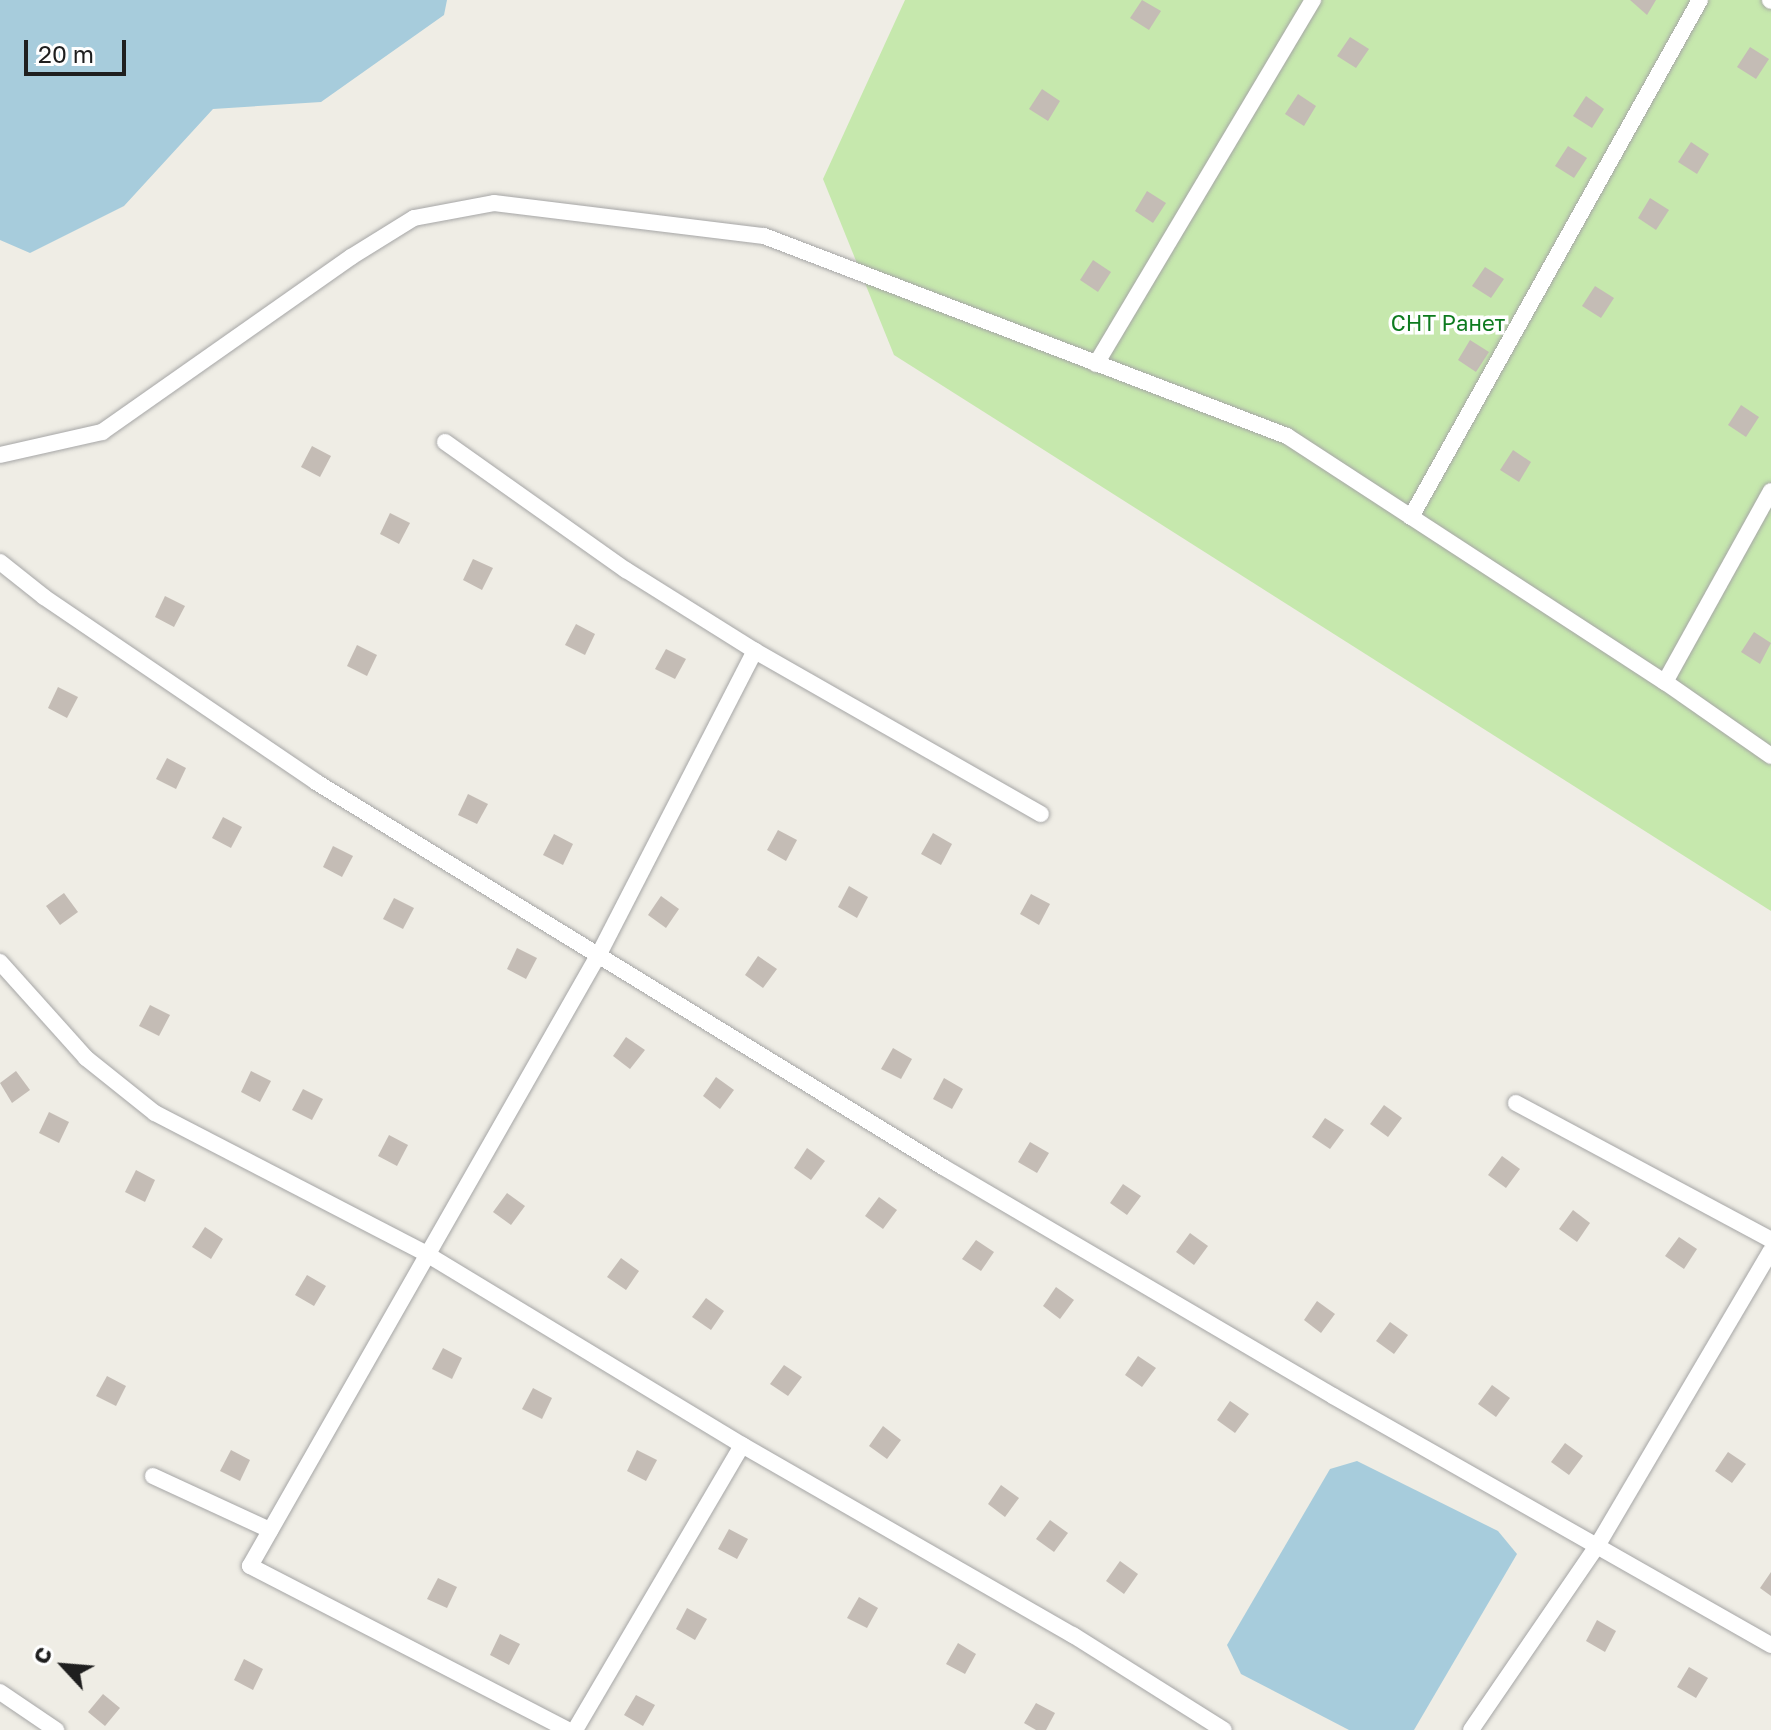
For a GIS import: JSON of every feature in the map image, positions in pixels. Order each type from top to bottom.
[{"type":"lane","points":[[1096,364],[1313,0]]},
{"type":"lane","points":[[1411,517],[1700,0]]},
{"type":"lane","points":[[0,455],[102,432],[351,257],[414,218],[494,203],[764,236],[1287,436],[1665,682],[1771,756]]},
{"type":"lane","points":[[445,442],[626,570],[755,651],[1041,814]]},
{"type":"lane","points":[[1665,682],[1771,491]]},
{"type":"lane","points":[[0,562],[44,597],[316,782],[957,1175],[1333,1396],[1771,1645]]},
{"type":"lane","points":[[568,1730],[250,1566],[425,1253],[599,954],[755,651]]},
{"type":"lane","points":[[0,962],[86,1058],[155,1113],[425,1253],[742,1445],[1073,1635],[1224,1730]]},
{"type":"lane","points":[[1516,1103],[1771,1240]]},
{"type":"lane","points":[[1471,1730],[1597,1546],[1771,1251]]},
{"type":"lane","points":[[575,1730],[742,1445]]},
{"type":"lane","points":[[153,1476],[270,1530]]},
{"type":"lane","points":[[0,1692],[56,1730]]},
{"type":"green space","name":"СНТ Ранет","points":[[905,0],[1771,0],[1771,911],[894,355],[823,179]]},
{"type":"water","points":[[0,0],[447,0],[444,15],[321,102],[213,109],[124,206],[30,253],[0,240]]},
{"type":"water","points":[[1357,1461],[1498,1531],[1517,1554],[1414,1730],[1349,1730],[1241,1674],[1227,1645],[1330,1469]]},
{"type":"building","points":[[1142,0],[1161,11],[1149,30],[1130,18]]},
{"type":"building","points":[[1630,0],[1656,0],[1647,15]]},
{"type":"building","points":[[1350,37],[1369,49],[1356,68],[1337,56]]},
{"type":"building","points":[[1750,47],[1769,59],[1756,79],[1737,67]]},
{"type":"building","points":[[1042,89],[1060,101],[1048,121],[1029,109]]},
{"type":"building","points":[[1298,94],[1316,106],[1304,126],[1285,114]]},
{"type":"building","points":[[1586,96],[1604,109],[1592,128],[1573,116]]},
{"type":"building","points":[[1691,142],[1709,154],[1697,174],[1678,162]]},
{"type":"building","points":[[1568,146],[1587,158],[1574,178],[1555,166]]},
{"type":"building","points":[[1147,191],[1166,203],[1153,223],[1135,211]]},
{"type":"building","points":[[1650,198],[1669,210],[1656,230],[1638,218]]},
{"type":"building","points":[[1093,260],[1111,272],[1098,292],[1080,280]]},
{"type":"building","points":[[1485,267],[1504,279],[1491,298],[1472,286]]},
{"type":"building","points":[[1595,286],[1614,298],[1601,318],[1582,306]]},
{"type":"building","points":[[1470,340],[1489,352],[1476,372],[1458,360]]},
{"type":"building","points":[[1741,405],[1759,417],[1746,437],[1728,425]]},
{"type":"building","points":[[312,446],[331,456],[320,477],[301,467]]},
{"type":"building","points":[[1513,450],[1531,462],[1519,482],[1500,470]]},
{"type":"building","points":[[390,513],[410,523],[399,544],[380,534]]},
{"type":"building","points":[[473,559],[493,568],[482,590],[463,580]]},
{"type":"building","points":[[165,596],[185,606],[174,627],[155,617]]},
{"type":"building","points":[[576,624],[595,634],[585,655],[565,645]]},
{"type":"building","points":[[1754,632],[1771,643],[1760,664],[1741,652]]},
{"type":"building","points":[[357,645],[377,655],[367,676],[347,666]]},
{"type":"building","points":[[666,649],[686,659],[675,679],[655,669]]},
{"type":"building","points":[[58,687],[78,697],[67,718],[48,708]]},
{"type":"building","points":[[167,758],[186,768],[176,789],[156,779]]},
{"type":"building","points":[[468,794],[488,804],[477,824],[458,815]]},
{"type":"building","points":[[223,817],[242,827],[231,848],[212,838]]},
{"type":"building","points":[[778,830],[797,840],[786,861],[767,850]]},
{"type":"building","points":[[933,833],[952,844],[941,865],[921,854]]},
{"type":"building","points":[[554,834],[573,844],[563,865],[543,855]]},
{"type":"building","points":[[333,846],[353,856],[342,877],[323,867]]},
{"type":"building","points":[[849,886],[868,897],[857,918],[838,907]]},
{"type":"building","points":[[64,893],[78,912],[60,925],[46,906]]},
{"type":"building","points":[[1031,894],[1050,904],[1039,925],[1020,914]]},
{"type":"building","points":[[661,896],[679,909],[666,928],[648,915]]},
{"type":"building","points":[[394,898],[414,908],[403,929],[383,919]]},
{"type":"building","points":[[517,948],[537,958],[526,979],[507,969]]},
{"type":"building","points":[[758,956],[777,969],[763,988],[745,975]]},
{"type":"building","points":[[150,1005],[170,1015],[159,1036],[139,1026]]},
{"type":"building","points":[[626,1037],[645,1050],[630,1069],[613,1056]]},
{"type":"building","points":[[893,1048],[912,1059],[901,1079],[881,1069]]},
{"type":"building","points":[[16,1071],[30,1090],[12,1103],[0,1083]]},
{"type":"building","points":[[251,1071],[271,1081],[260,1102],[241,1092]]},
{"type":"building","points":[[716,1077],[734,1090],[720,1109],[703,1096]]},
{"type":"building","points":[[944,1078],[963,1089],[952,1109],[933,1099]]},
{"type":"building","points":[[303,1089],[323,1099],[312,1120],[292,1110]]},
{"type":"building","points":[[1384,1105],[1402,1118],[1388,1137],[1370,1124]]},
{"type":"building","points":[[49,1112],[69,1122],[59,1143],[39,1133]]},
{"type":"building","points":[[1325,1118],[1344,1130],[1330,1149],[1312,1137]]},
{"type":"building","points":[[389,1135],[408,1145],[397,1166],[378,1156]]},
{"type":"building","points":[[1030,1142],[1049,1153],[1037,1173],[1018,1162]]},
{"type":"building","points":[[807,1148],[825,1161],[811,1180],[794,1168]]},
{"type":"building","points":[[1502,1156],[1520,1169],[1506,1188],[1488,1175]]},
{"type":"building","points":[[136,1170],[155,1180],[145,1202],[125,1192]]},
{"type":"building","points":[[1123,1184],[1141,1196],[1127,1215],[1110,1203]]},
{"type":"building","points":[[507,1193],[525,1206],[511,1225],[493,1212]]},
{"type":"building","points":[[879,1197],[897,1210],[883,1229],[865,1216]]},
{"type":"building","points":[[1573,1210],[1590,1223],[1577,1242],[1559,1229]]},
{"type":"building","points":[[205,1227],[223,1239],[211,1259],[192,1247]]},
{"type":"building","points":[[1190,1233],[1208,1246],[1194,1265],[1176,1252]]},
{"type":"building","points":[[1679,1237],[1697,1249],[1684,1269],[1665,1256]]},
{"type":"building","points":[[976,1240],[994,1252],[981,1271],[962,1259]]},
{"type":"building","points":[[621,1258],[639,1271],[626,1290],[607,1277]]},
{"type":"building","points":[[307,1275],[326,1286],[314,1306],[295,1295]]},
{"type":"building","points":[[1056,1287],[1074,1300],[1060,1319],[1043,1306]]},
{"type":"building","points":[[706,1298],[724,1311],[711,1330],[692,1317]]},
{"type":"building","points":[[1317,1301],[1335,1314],[1321,1333],[1304,1320]]},
{"type":"building","points":[[1390,1322],[1408,1335],[1394,1354],[1376,1341]]},
{"type":"building","points":[[443,1348],[462,1358],[452,1379],[432,1369]]},
{"type":"building","points":[[1138,1356],[1156,1368],[1142,1387],[1125,1375]]},
{"type":"building","points":[[784,1365],[802,1377],[788,1396],[770,1384]]},
{"type":"building","points":[[107,1376],[126,1386],[116,1406],[96,1396]]},
{"type":"building","points":[[1492,1385],[1510,1398],[1496,1417],[1478,1404]]},
{"type":"building","points":[[533,1388],[552,1398],[542,1419],[522,1409]]},
{"type":"building","points":[[1230,1401],[1249,1414],[1235,1433],[1217,1420]]},
{"type":"building","points":[[883,1426],[901,1440],[887,1459],[869,1446]]},
{"type":"building","points":[[1565,1443],[1583,1456],[1569,1475],[1551,1462]]},
{"type":"building","points":[[231,1450],[250,1460],[240,1481],[220,1471]]},
{"type":"building","points":[[637,1450],[657,1460],[646,1481],[627,1471]]},
{"type":"building","points":[[1728,1452],[1746,1464],[1732,1483],[1715,1471]]},
{"type":"building","points":[[1001,1485],[1019,1498],[1005,1517],[988,1504]]},
{"type":"building","points":[[1050,1520],[1068,1533],[1054,1552],[1036,1539]]},
{"type":"building","points":[[729,1529],[748,1539],[737,1559],[718,1549]]},
{"type":"building","points":[[1120,1561],[1138,1574],[1124,1594],[1106,1581]]},
{"type":"building","points":[[1771,1572],[1771,1596],[1760,1588]]},
{"type":"building","points":[[438,1578],[457,1587],[447,1608],[427,1599]]},
{"type":"building","points":[[859,1597],[878,1608],[867,1628],[847,1618]]},
{"type":"building","points":[[687,1608],[707,1619],[695,1640],[676,1629]]},
{"type":"building","points":[[1597,1620],[1616,1631],[1605,1652],[1586,1641]]},
{"type":"building","points":[[500,1634],[520,1644],[509,1665],[490,1655]]},
{"type":"building","points":[[958,1643],[976,1654],[965,1674],[946,1664]]},
{"type":"building","points":[[244,1659],[263,1669],[253,1690],[234,1680]]},
{"type":"building","points":[[1689,1667],[1708,1678],[1696,1698],[1677,1687]]},
{"type":"building","points":[[103,1694],[120,1708],[105,1726],[88,1712]]},
{"type":"building","points":[[636,1695],[655,1705],[643,1726],[624,1715]]},
{"type":"building","points":[[1036,1703],[1055,1713],[1046,1730],[1036,1730],[1024,1723]]}]
